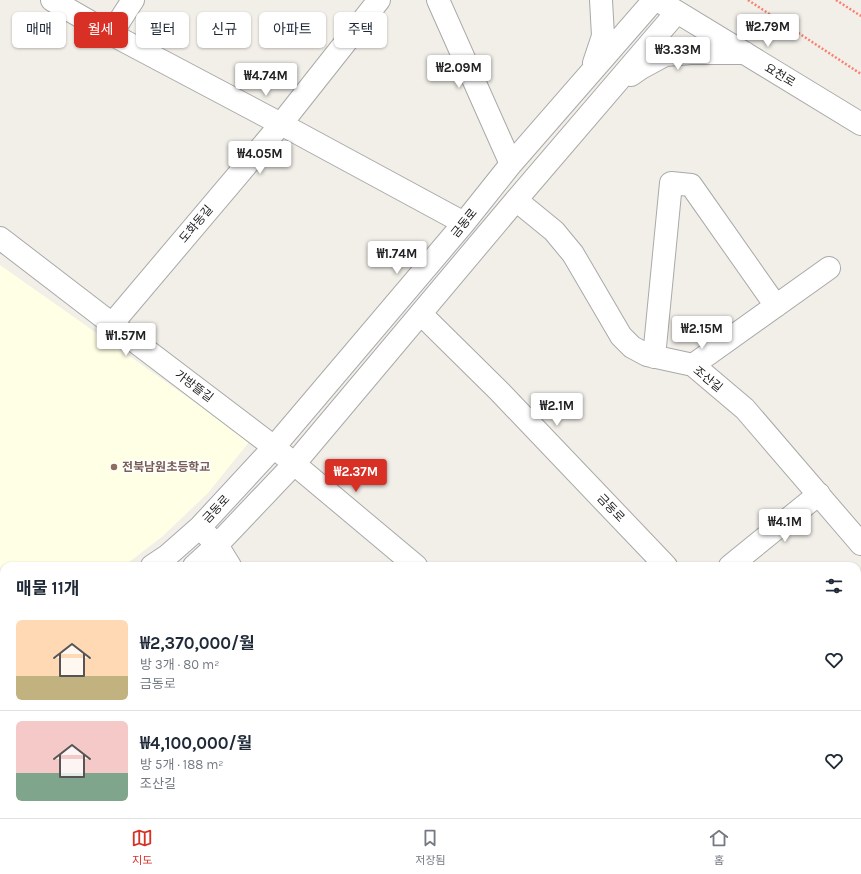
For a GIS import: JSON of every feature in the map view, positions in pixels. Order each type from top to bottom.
[{"type":"street","points":[[125,12],[133,0]]},
{"type":"street","name":"도화동길","points":[[112,324],[281,124],[379,0]]},
{"type":"street","points":[[438,0],[511,164]]},
{"type":"street","points":[[591,72],[603,36],[601,0]]},
{"type":"street","name":"금동로","points":[[158,562],[200,527],[274,447],[464,223],[511,164],[654,0]]},
{"type":"street","name":"요천로","points":[[658,0],[861,124]]},
{"type":"street","points":[[55,1],[74,12]]},
{"type":"street","points":[[198,562],[217,545],[294,463],[677,12]]},
{"type":"street","points":[[128,43],[464,223]]},
{"type":"street","points":[[611,90],[640,68],[665,55],[692,53],[745,53]]},
{"type":"street","points":[[654,357],[671,183],[691,185],[776,306]]},
{"type":"street","name":"조산길","points":[[516,200],[554,231],[573,254],[621,336],[632,347],[654,357],[693,365],[745,409],[861,544]]},
{"type":"street","name":"가방뜰길","points":[[0,238],[274,447]]},
{"type":"street","points":[[693,365],[829,268]]},
{"type":"street","name":"금동로","points":[[421,314],[499,391],[662,562]]},
{"type":"street","points":[[274,447],[411,562]]},
{"type":"street","points":[[735,562],[818,494]]},
{"type":"street","points":[[200,527],[217,545],[228,562]]},
{"type":"path","points":[[748,0],[861,74]]},
{"type":"path","points":[[836,0],[861,16]]},
{"type":"shaded area","name":"전북남원초등학교","points":[[0,265],[250,441],[208,493],[163,536],[129,562],[0,562]]},
{"type":"place","name":"전북남원초등학교","points":[[114,467]]}]
